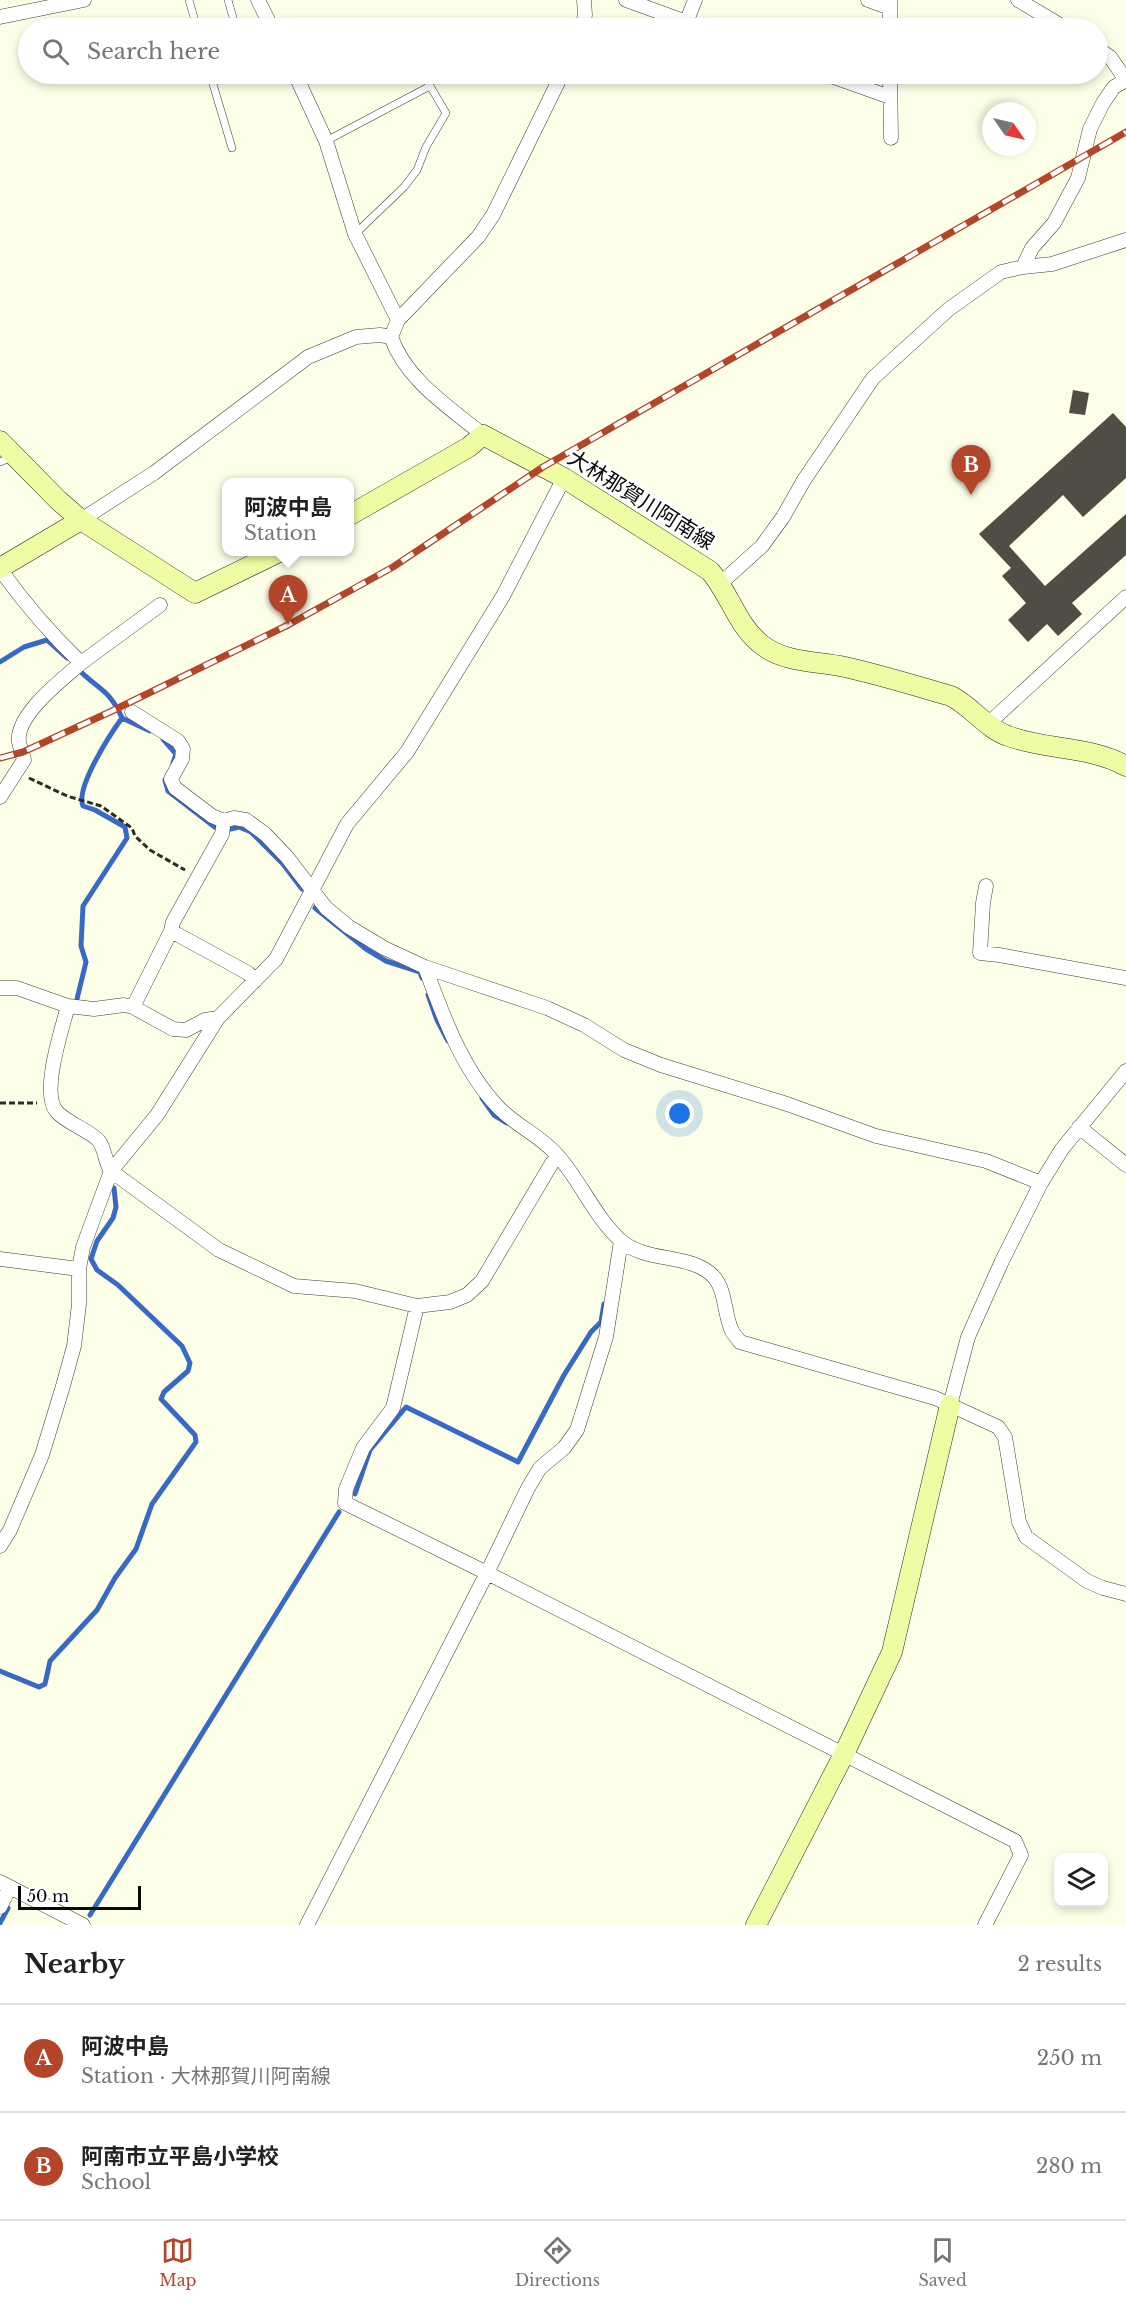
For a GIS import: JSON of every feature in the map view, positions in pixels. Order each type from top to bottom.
[{"type":"main road","name":"大林那賀川阿南線","points":[[483,435],[564,478],[710,570],[721,583],[742,625],[762,646],[771,651],[798,660],[844,667],[951,696],[963,702],[1004,735],[1024,742],[1078,750],[1126,766]]},
{"type":"main road","points":[[354,513],[469,447],[483,435]]},
{"type":"main road","points":[[0,441],[7,459],[81,520],[195,593],[271,556]]},
{"type":"main road","points":[[0,568],[81,520]]},
{"type":"main road","points":[[756,1925],[844,1754],[892,1652],[950,1405]]},
{"type":"street","points":[[0,17],[84,0]]},
{"type":"street","points":[[258,0],[267,18]]},
{"type":"street","points":[[584,0],[584,18]]},
{"type":"street","points":[[626,0],[675,18]]},
{"type":"street","points":[[687,18],[694,0]]},
{"type":"street","points":[[868,0],[890,4]]},
{"type":"street","points":[[1018,0],[1035,4],[1052,18]]},
{"type":"street","points":[[1023,267],[1032,248],[1053,223],[1078,178],[1090,129],[1103,103],[1114,87],[1126,80],[1108,56]]},
{"type":"street","points":[[300,84],[326,141],[355,234],[398,320]]},
{"type":"street","points":[[483,435],[419,382],[395,350],[390,337],[398,320],[478,237],[493,215],[557,84]]},
{"type":"street","points":[[853,84],[890,97]]},
{"type":"street","points":[[890,84],[891,138]]},
{"type":"street","points":[[721,583],[762,546],[873,378],[949,309],[1001,272],[1052,264],[1126,240]]},
{"type":"street","points":[[81,520],[154,473],[308,357],[356,337],[380,334],[390,337]]},
{"type":"street","points":[[0,1546],[10,1530],[42,1455],[63,1386],[74,1346],[80,1304],[79,1269],[83,1247],[111,1171],[157,1115],[219,1018],[276,960],[347,825],[407,752],[503,596],[564,478]]},
{"type":"street","points":[[0,568],[18,594],[78,666]]},
{"type":"street","points":[[989,723],[1126,597]]},
{"type":"street","points":[[0,797],[24,760],[19,741],[22,725],[38,703],[78,666],[160,605]]},
{"type":"street","points":[[132,712],[178,741],[183,749],[182,759],[171,779],[175,788],[223,827]]},
{"type":"street","points":[[133,1007],[171,931],[173,922],[223,827],[234,818],[246,820],[265,834],[287,857],[326,908],[349,927],[384,948],[425,967],[547,1008],[584,1025],[624,1050],[661,1065],[787,1104],[876,1136],[986,1161],[1041,1183]]},
{"type":"street","points":[[986,885],[980,953],[1126,978]]},
{"type":"street","points":[[171,931],[248,973],[255,981]]},
{"type":"street","points":[[425,967],[445,1023],[480,1085],[500,1109],[542,1139],[555,1159],[621,1241],[652,1255],[702,1267],[715,1277],[732,1331],[740,1342],[935,1398],[998,1427],[1005,1437],[1019,1522],[1026,1538],[1087,1581],[1126,1594]]},
{"type":"street","points":[[0,988],[17,988],[68,1006],[94,1009],[124,1005],[133,1007],[173,1029],[186,1030],[205,1020],[219,1018]]},
{"type":"street","points":[[68,1006],[54,1059],[50,1102],[57,1113],[99,1141],[111,1171],[219,1250],[294,1286],[355,1291],[417,1306],[450,1302],[467,1295],[482,1281],[555,1159]]},
{"type":"street","points":[[950,1405],[968,1337],[1002,1261],[1041,1183],[1079,1127],[1126,1071]]},
{"type":"street","points":[[1079,1127],[1126,1165]]},
{"type":"street","points":[[307,1925],[540,1468],[564,1448],[577,1430],[606,1337],[621,1241]]},
{"type":"street","points":[[0,1259],[79,1269]]},
{"type":"street","points":[[417,1306],[393,1408],[363,1448],[346,1489],[345,1503],[1015,1841],[1021,1855],[985,1925]]},
{"type":"street","points":[[0,1907],[5,1884],[83,1925]]},
{"type":"lane","points":[[189,0],[194,18]]},
{"type":"lane","points":[[228,0],[233,18]]},
{"type":"lane","points":[[213,84],[232,148]]},
{"type":"lane","points":[[326,141],[430,86],[446,113],[426,147],[417,170],[404,187],[355,234]]},
{"type":"path","points":[[17,771],[45,786],[101,806],[132,828],[135,836],[150,850],[198,878]]},
{"type":"path","points":[[0,1102],[18,1104],[50,1102]]},
{"type":"building","points":[[1073,390],[1089,393],[1085,415],[1069,413]]},
{"type":"building","points":[[1113,413],[1126,427],[1126,478],[1083,517],[1063,495],[1009,546],[1045,586],[1126,514],[1126,555],[1072,603],[1082,614],[1058,636],[1047,624],[1028,642],[1008,620],[1026,603],[1002,576],[1011,568],[979,534]]},
{"type":"waterway","points":[[0,662],[24,647],[47,640],[67,658]]},
{"type":"waterway","points":[[78,669],[112,700],[122,718],[150,731]]},
{"type":"waterway","points":[[77,999],[86,962],[81,946],[83,906],[127,838],[125,827],[83,806],[82,798],[95,761],[122,718]]},
{"type":"waterway","points":[[163,739],[176,754],[173,763]]},
{"type":"waterway","points":[[165,780],[168,791],[216,828],[226,830],[239,827],[251,832],[283,864],[302,889]]},
{"type":"waterway","points":[[315,908],[366,949],[386,961],[420,972],[422,978]]},
{"type":"waterway","points":[[428,995],[448,1041]]},
{"type":"waterway","points":[[482,1098],[494,1115],[507,1123]]},
{"type":"waterway","points":[[0,1671],[39,1687],[45,1684],[50,1661],[97,1610],[115,1578],[136,1549],[152,1504],[196,1442],[195,1435],[161,1399],[164,1392],[188,1371],[190,1363],[182,1346],[118,1285],[97,1270],[91,1259],[97,1241],[113,1218],[116,1207],[114,1188]]},
{"type":"waterway","points":[[355,1494],[370,1450],[406,1407],[518,1462],[564,1375],[591,1332],[601,1322],[604,1304]]},
{"type":"waterway","points":[[90,1915],[339,1512]]},
{"type":"waterway","points":[[0,1923],[8,1908]]},
{"type":"railway","points":[[0,758],[23,752],[112,711],[288,625],[393,567],[543,467],[1126,132]]},
{"type":"place","name":"阿南市立平島小学校","points":[[971,495]]},
{"type":"place","name":"阿波中島","points":[[288,625]]}]
